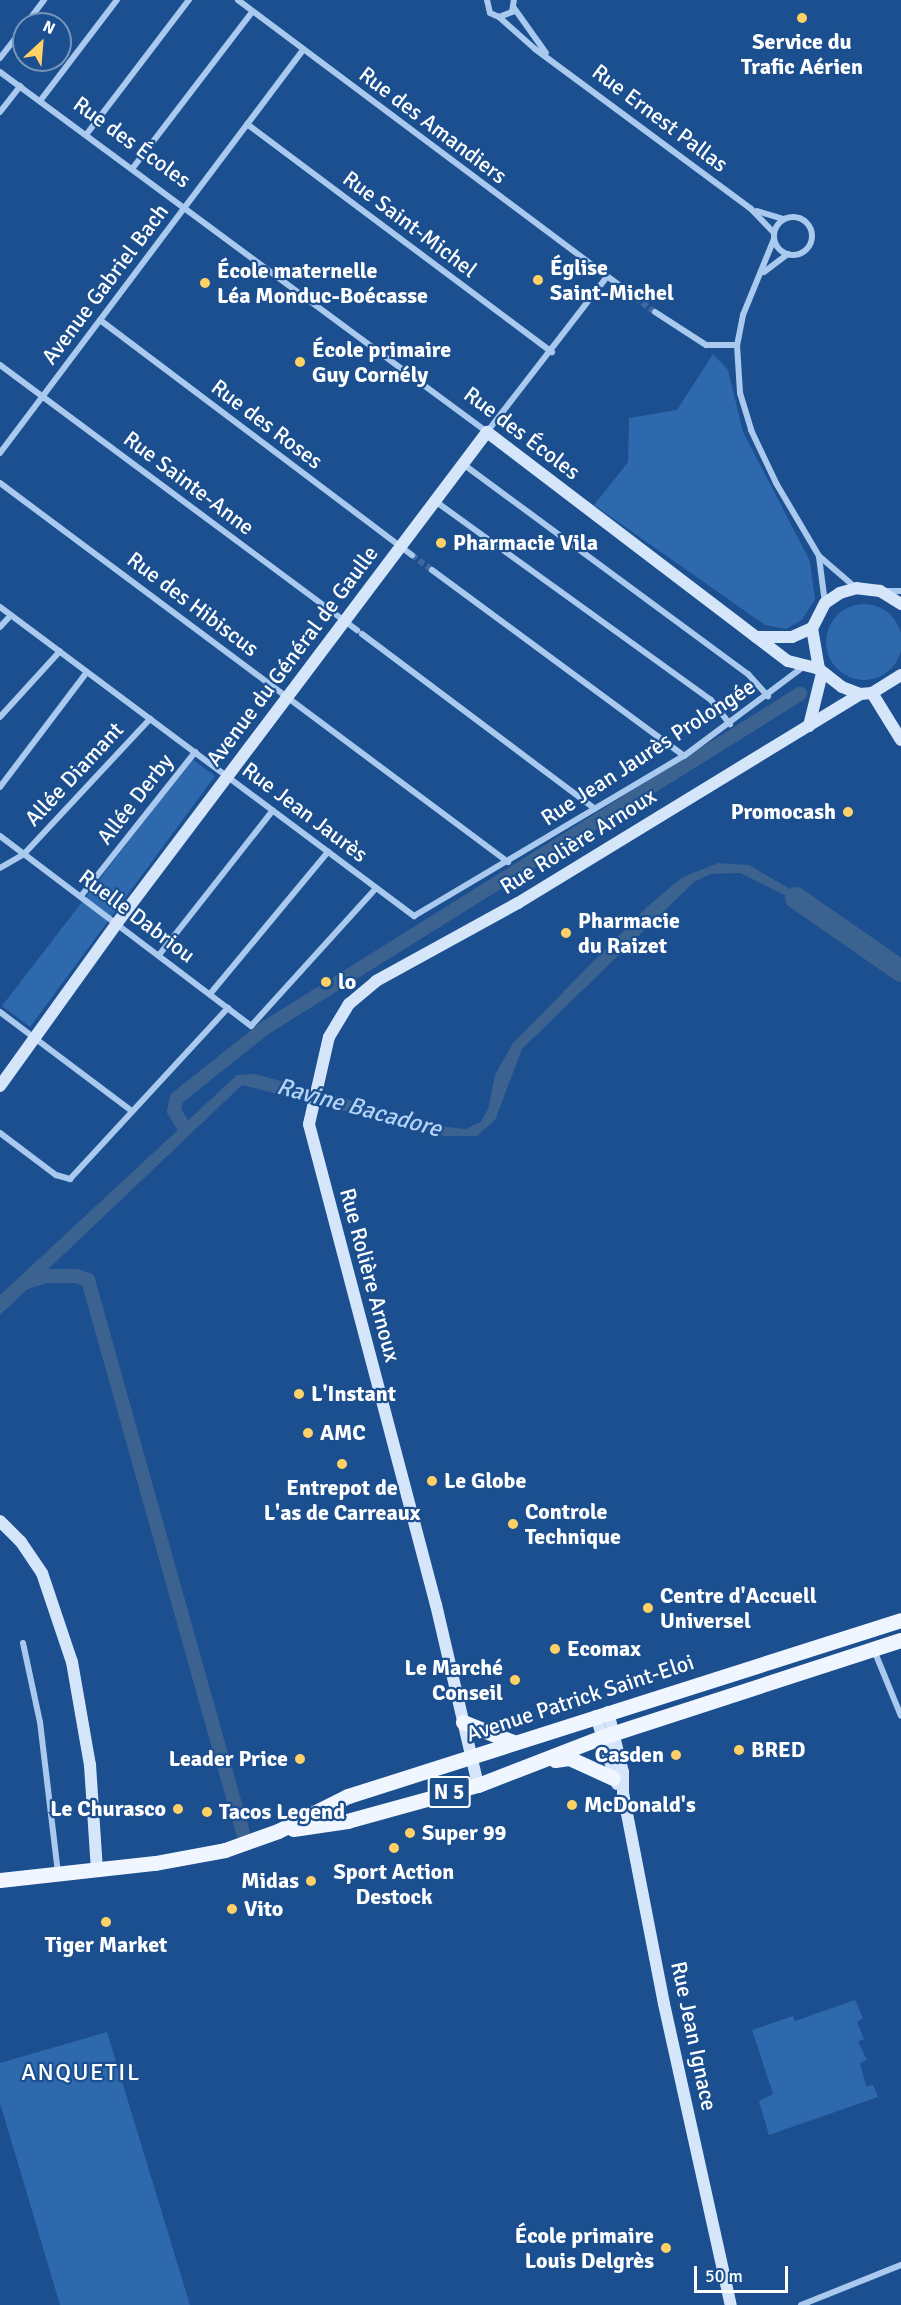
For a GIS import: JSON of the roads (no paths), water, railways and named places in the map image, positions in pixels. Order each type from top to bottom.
[{"type":"main road","name":"Avenue Patrick Saint-Eloi","points":[[0,1880],[97,1870],[225,1850],[278,1831],[348,1796],[472,1759],[513,1742],[901,1620]]},
{"type":"main road","name":"Avenue Patrick Saint-Eloi","points":[[278,1831],[347,1821],[478,1785],[608,1735],[901,1640]]},
{"type":"main road","points":[[463,1722],[513,1742]]},
{"type":"main road","points":[[520,1767],[570,1758],[613,1778]]},
{"type":"street","points":[[35,12],[44,0]]},
{"type":"street","points":[[40,101],[117,0]]},
{"type":"street","points":[[86,135],[189,0]]},
{"type":"street","name":"Rue des Amandiers","points":[[238,0],[607,277]]},
{"type":"street","name":"Rue Ernest Pallas","points":[[487,0],[490,13],[499,17],[751,208],[774,236]]},
{"type":"street","points":[[499,17],[509,15],[514,8],[514,0]]},
{"type":"street","name":"Rue Ernest Pallas","points":[[514,8],[548,56]]},
{"type":"street","points":[[132,169],[252,12]]},
{"type":"street","points":[[0,58],[12,42]]},
{"type":"street","name":"Avenue Gabriel Bach","points":[[1,451],[303,51]]},
{"type":"street","name":"Rue des Écoles","points":[[0,72],[487,432],[756,637],[803,667],[821,671]]},
{"type":"street","points":[[0,112],[20,86]]},
{"type":"street","name":"Rue Saint-Michel","points":[[247,124],[552,351]]},
{"type":"street","name":"Rue Ernest Pallas","points":[[751,208],[785,219]]},
{"type":"street","points":[[763,273],[788,254],[804,251],[812,235],[803,220],[785,219],[774,236],[763,273],[743,315],[737,345],[740,393],[751,430],[776,483],[819,556],[856,588]]},
{"type":"street","points":[[774,236],[788,254]]},
{"type":"street","points":[[607,277],[628,292]]},
{"type":"street","name":"Avenue du Général de Gaulle","points":[[0,1086],[117,923],[344,620],[607,277]]},
{"type":"street","points":[[655,312],[706,345],[737,345]]},
{"type":"street","name":"Rue des Roses","points":[[100,320],[412,555]]},
{"type":"street","name":"Rue Sainte-Anne","points":[[0,364],[595,809]]},
{"type":"street","points":[[462,464],[748,674],[768,696]]},
{"type":"street","name":"Rue des Hibiscus","points":[[0,483],[508,862]]},
{"type":"street","points":[[435,501],[711,700],[730,724]]},
{"type":"street","points":[[819,556],[825,603]]},
{"type":"street","points":[[432,570],[684,756]]},
{"type":"street","points":[[756,637],[792,637],[812,628],[825,603],[840,593],[856,588],[901,591]]},
{"type":"street","points":[[880,591],[901,604]]},
{"type":"street","name":"Rue Jean Jaurès","points":[[0,607],[414,916],[508,862]]},
{"type":"street","points":[[0,627],[10,615]]},
{"type":"street","points":[[809,726],[821,671],[812,628]]},
{"type":"street","points":[[0,717],[60,651]]},
{"type":"street","name":"Rue Jean Jaurès Prolongée","points":[[508,862],[684,756],[768,696],[803,667]]},
{"type":"street","points":[[821,671],[866,693],[901,740]]},
{"type":"street","points":[[0,787],[87,672]]},
{"type":"street","name":"Rue Rolière Arnoux","points":[[478,1785],[309,1124],[317,1080],[334,1029],[349,1004],[376,981],[519,903],[809,726],[901,675]]},
{"type":"street","name":"Allée Diamant","points":[[0,868],[24,854],[150,718]]},
{"type":"street","name":"Allée Derby","points":[[81,896],[195,752]]},
{"type":"street","points":[[159,955],[273,810]]},
{"type":"street","name":"Ruelle Dabriou","points":[[0,836],[251,1026],[376,888]]},
{"type":"street","points":[[210,994],[328,852]]},
{"type":"street","points":[[0,1133],[56,1175],[70,1179],[228,1008]]},
{"type":"street","points":[[0,1012],[132,1112]]},
{"type":"street","points":[[0,1521],[21,1542],[42,1573],[72,1662],[90,1765],[97,1870]]},
{"type":"street","points":[[23,1643],[40,1722],[58,1874]]},
{"type":"street","points":[[873,1649],[901,1716]]},
{"type":"street","name":"Rue Jean Ignace","points":[[602,1714],[623,1772],[623,1793],[664,2004],[732,2305]]},
{"type":"street","name":"Rue Jean Ignace","points":[[608,1735],[613,1778],[623,1793]]},
{"type":"street","points":[[801,2305],[901,2265]]},
{"type":"street","name":"Rue Jean Ignace","points":[[728,2286],[738,2305]]},
{"type":"water","points":[[718,863],[749,865],[807,899],[823,914],[740,873],[711,874],[694,882],[522,1049],[495,1120],[477,1136],[444,1136],[242,1085],[0,1315],[0,1295],[237,1075],[255,1074],[447,1127],[465,1129],[481,1122],[488,1109],[495,1075],[513,1043],[646,908],[681,878]]},
{"type":"waterway","points":[[184,1127],[174,1111],[177,1098],[265,1028],[800,694]]},
{"type":"waterway","name":"Ravine Bacadore","points":[[796,898],[901,971]]},
{"type":"waterway","points":[[24,1283],[45,1276],[76,1276],[88,1280],[243,1833]]},
{"type":"tunnel","points":[[628,292],[655,312]]},
{"type":"tunnel","points":[[412,555],[432,570]]},
{"type":"place","name":"Service du Trafic Aérien","points":[[802,18]]},
{"type":"place","name":"Église Saint-Michel","points":[[538,280]]},
{"type":"place","name":"École maternelle Léa Monduc-Boécasse","points":[[205,283]]},
{"type":"place","name":"École primaire Guy Cornély","points":[[300,362]]},
{"type":"place","name":"Pharmacie Vila","points":[[441,543]]},
{"type":"place","name":"Promocash","points":[[848,812]]},
{"type":"place","name":"Pharmacie du Raizet","points":[[566,933]]},
{"type":"place","name":"lo","points":[[326,982]]},
{"type":"place","name":"L'Instant","points":[[299,1394]]},
{"type":"place","name":"AMC","points":[[308,1433]]},
{"type":"place","name":"Entrepot de L'as de Carreaux","points":[[342,1464]]},
{"type":"place","name":"Le Globe","points":[[432,1481]]},
{"type":"place","name":"Controle Technique","points":[[513,1524]]},
{"type":"place","name":"Centre d'Accuell Universel","points":[[648,1608]]},
{"type":"place","name":"Ecomax","points":[[555,1649]]},
{"type":"place","name":"Le Marché Conseil","points":[[515,1680]]},
{"type":"place","name":"BRED","points":[[739,1750]]},
{"type":"place","name":"Casden","points":[[676,1755]]},
{"type":"place","name":"Leader Price","points":[[300,1759]]},
{"type":"place","name":"McDonald's","points":[[572,1805]]},
{"type":"place","name":"Le Churasco","points":[[178,1809]]},
{"type":"place","name":"Tacos Legend","points":[[207,1812]]},
{"type":"place","name":"Super 99","points":[[410,1833]]},
{"type":"place","name":"Sport Action Destock","points":[[394,1848]]},
{"type":"place","name":"Midas","points":[[311,1881]]},
{"type":"place","name":"Vito","points":[[232,1909]]},
{"type":"place","name":"Tiger Market","points":[[106,1922]]},
{"type":"place","name":"École primaire Louis Delgrès","points":[[666,2248]]},
{"type":"district","name":"ANQUETIL","points":[[81,2073]]}]
